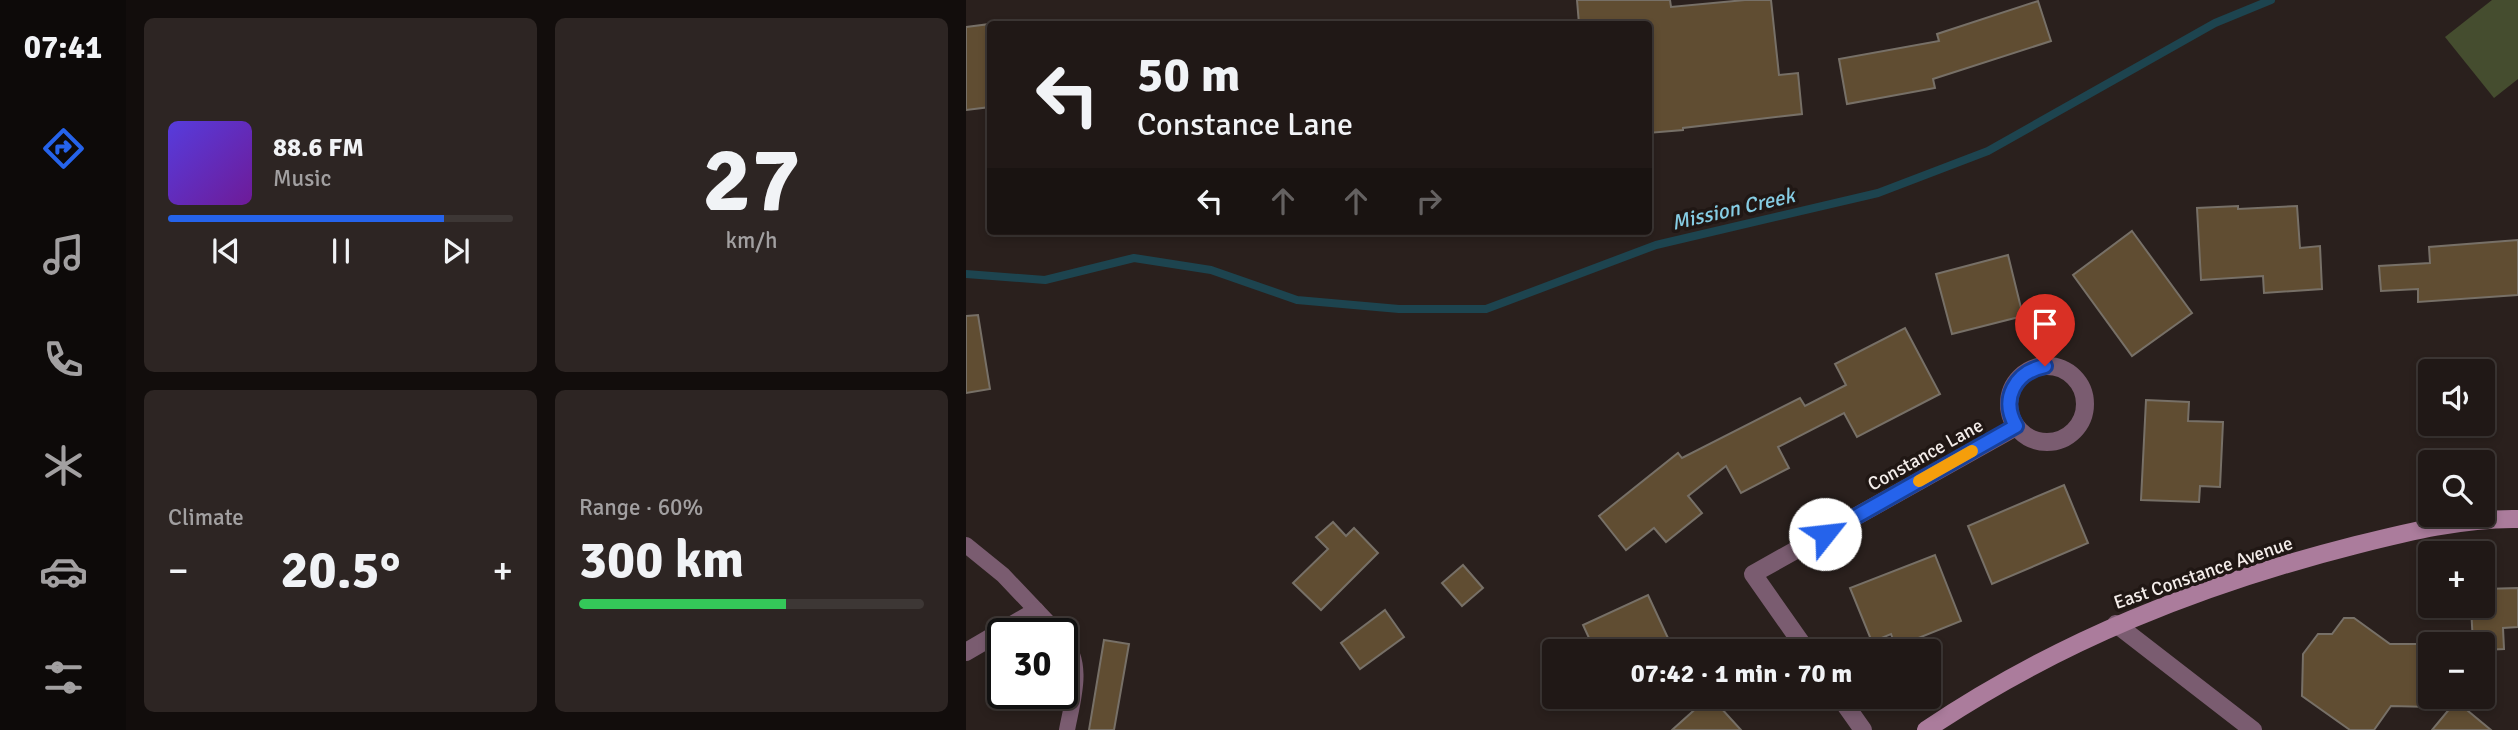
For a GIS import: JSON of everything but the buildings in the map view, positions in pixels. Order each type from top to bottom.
[{"type":"street","points":[[2053,366],[2067,371],[2078,381],[2084,395],[2085,409],[2080,424],[2070,434],[2057,441],[2041,441],[2027,436],[2016,426],[2010,413],[2009,398],[2015,384],[2025,373],[2038,367],[2053,366]]},
{"type":"street","name":"Constance Lane","points":[[1799,639],[1753,574],[2016,426]]},
{"type":"street","name":"East Constance Avenue","points":[[1926,730],[1986,691],[2040,661],[2116,625],[2195,595],[2318,555],[2423,530],[2518,519]]},
{"type":"street","points":[[966,652],[1036,611]]},
{"type":"street","points":[[2116,625],[2253,730]]},
{"type":"street","points":[[1848,709],[1863,730]]},
{"type":"lane","points":[[966,545],[1003,575],[1043,618]]},
{"type":"lane","points":[[1068,730],[1072,709]]},
{"type":"green space","points":[[2492,0],[2518,0],[2518,79],[2494,98],[2445,37]]},
{"type":"waterway","name":"Mission Creek","points":[[966,274],[1045,280],[1134,258],[1211,270],[1297,300],[1399,309],[1486,309],[1656,245],[1878,193],[1988,151],[2215,23],[2271,0]]},
{"type":"slow traffic","points":[[1919,481],[1972,451]]},
{"type":"route","points":[[1825,534],[2016,426],[2010,413],[2011,391],[2025,373],[2045,366]]}]
